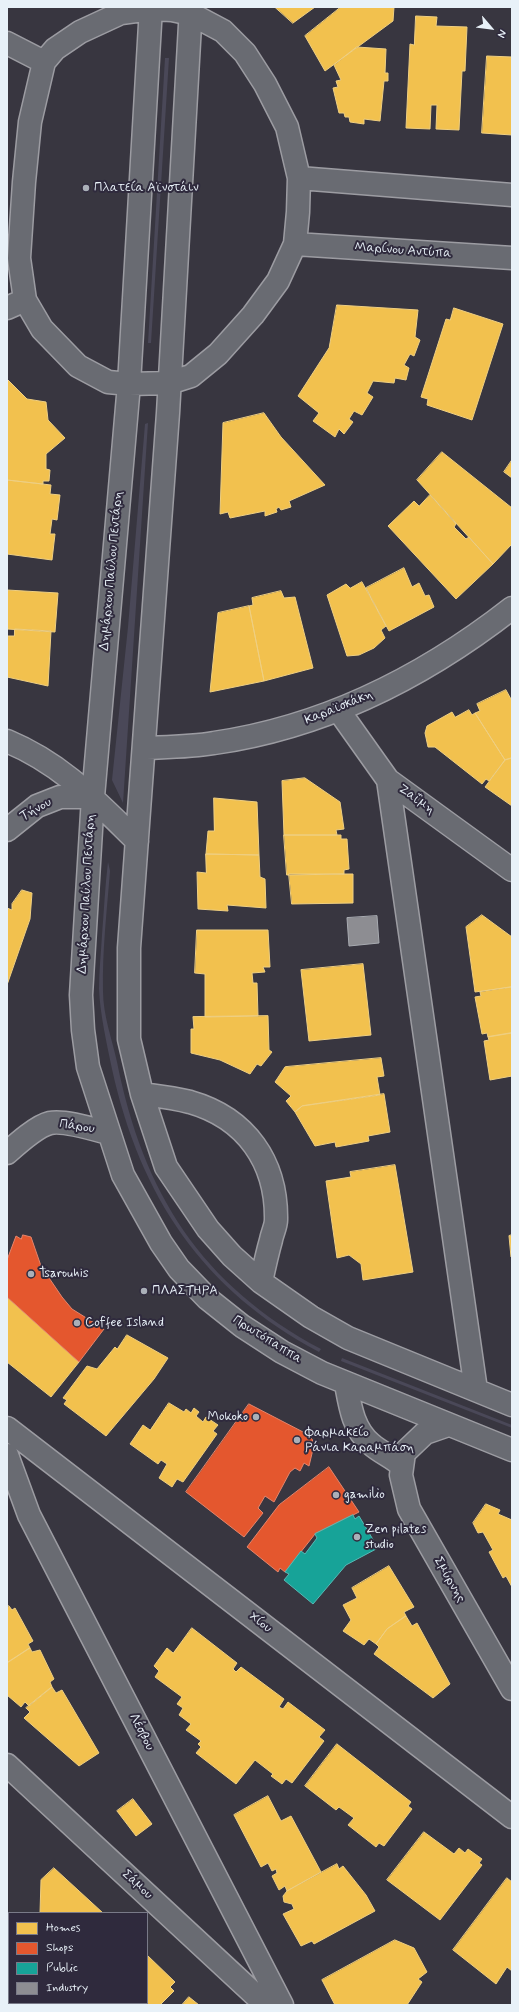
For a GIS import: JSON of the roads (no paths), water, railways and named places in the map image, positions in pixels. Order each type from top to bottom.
[{"type":"street","points":[[151,8],[191,11],[223,31],[245,53],[265,84],[287,127],[298,178],[298,212],[295,244],[278,281],[236,335],[218,354],[191,376],[169,383],[129,384],[108,382],[78,366],[16,304],[24,182],[30,122],[44,62],[55,49],[80,32],[121,12],[151,8]]},
{"type":"street","name":"Δημάρχου Παύλου Πεντάρη","points":[[108,1132],[88,1067],[83,1030],[81,995],[93,797],[129,384],[151,8]]},
{"type":"street","points":[[191,11],[169,383],[144,748],[128,948],[129,1038],[142,1094],[166,1167],[208,1230],[232,1256],[261,1282],[311,1317],[348,1338],[512,1405]]},
{"type":"street","points":[[7,44],[44,62]]},
{"type":"street","points":[[298,178],[512,195]]},
{"type":"street","name":"Μαρίνου Αντύπα","points":[[295,244],[512,258]]},
{"type":"street","name":"Καραϊσκάκη","points":[[144,748],[213,744],[257,735],[339,711],[404,679],[450,651],[512,608]]},
{"type":"street","name":"Ζαΐμη","points":[[339,711],[388,780],[512,870]]},
{"type":"street","points":[[7,741],[61,770],[93,797],[137,841]]},
{"type":"street","points":[[388,780],[476,1390]]},
{"type":"street","name":"Τήνου","points":[[7,830],[37,806],[60,797],[93,797]]},
{"type":"street","points":[[142,1094],[189,1102],[212,1110],[231,1121],[252,1142],[263,1158],[266,1163],[273,1188],[276,1221],[261,1282]]},
{"type":"street","name":"Πάρου","points":[[7,1153],[24,1137],[50,1123],[74,1125],[108,1132]]},
{"type":"street","name":"Πρωτόπαππα","points":[[108,1132],[123,1175],[161,1243],[179,1269],[208,1299],[242,1326],[282,1352],[346,1384],[512,1450]]},
{"type":"street","points":[[346,1384],[351,1411],[357,1426],[370,1444],[393,1458],[402,1466]]},
{"type":"street","name":"Σμύρνης","points":[[448,1425],[425,1433],[404,1453],[401,1475],[409,1509],[512,1689]]},
{"type":"street","name":"Χίου","points":[[7,1428],[512,1818]]},
{"type":"street","name":"Λέσβου","points":[[7,1455],[29,1515],[282,2005]]},
{"type":"street","name":"Σάμου","points":[[7,1765],[266,2005]]},
{"type":"place","name":"Πλατεία Αϊνστάιν","points":[[86,188]]},
{"type":"place","name":"Tsarouhis","points":[[31,1274]]},
{"type":"place","name":"ΠΛΑΣΤΗΡΑ","points":[[144,1291]]},
{"type":"place","name":"Coffee Island","points":[[77,1323]]},
{"type":"place","name":"Mokoko","points":[[256,1417]]},
{"type":"place","name":"Φαρμακείο Ράνια Καραμπάση","points":[[297,1440]]},
{"type":"place","name":"gamilio","points":[[336,1495]]},
{"type":"place","name":"Zen pilates studio","points":[[357,1537]]}]
